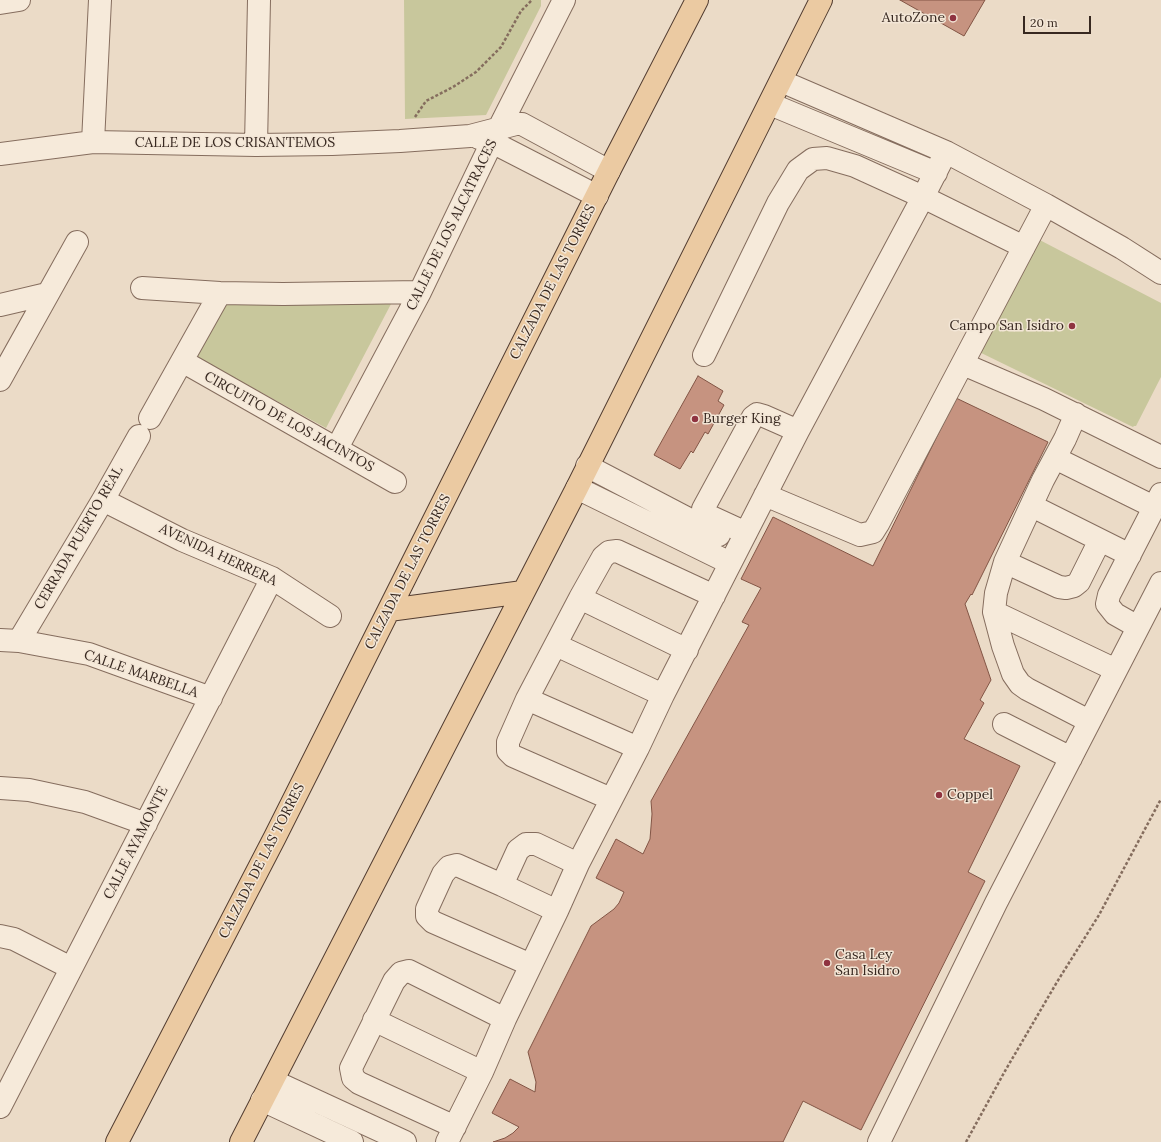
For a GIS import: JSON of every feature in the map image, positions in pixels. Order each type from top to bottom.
[{"type":"main road","name":"CALZADA DE LAS TORRES","points":[[117,1142],[275,837],[609,170],[697,0]]},
{"type":"main road","points":[[241,1142],[577,488],[821,0]]},
{"type":"main road","points":[[389,610],[523,592]]},
{"type":"street","points":[[0,3],[19,0]]},
{"type":"street","points":[[93,142],[100,0]]},
{"type":"street","points":[[256,145],[259,0]]},
{"type":"street","name":"CALLE DE LOS ALCATRACES","points":[[336,448],[420,292],[495,135],[564,0]]},
{"type":"street","points":[[781,81],[946,152],[1046,205],[1122,248],[1161,273]]},
{"type":"street","points":[[770,104],[936,173]]},
{"type":"street","name":"CALLE DE LOS CRISANTEMOS","points":[[0,154],[93,142],[256,145],[400,141],[495,135],[516,124],[522,124],[609,170]]},
{"type":"street","name":"CALLE DE LOS CRISANTEMOS","points":[[495,135],[597,196]]},
{"type":"street","points":[[505,1019],[409,971],[401,973],[394,981],[351,1068],[353,1078],[359,1083],[451,1134],[482,1072],[505,1019],[578,864],[638,748],[663,695],[798,431],[946,152]]},
{"type":"street","points":[[704,355],[778,203],[798,170],[813,159],[827,158],[855,166],[923,197],[1024,248]]},
{"type":"street","points":[[765,495],[860,535],[873,532],[1046,205]]},
{"type":"street","points":[[0,380],[77,242]]},
{"type":"street","points":[[142,288],[220,293],[283,294],[420,292]]},
{"type":"street","points":[[182,362],[220,293]]},
{"type":"street","points":[[0,305],[47,294]]},
{"type":"street","name":"CIRCUITO DE LOS JACINTOS","points":[[182,362],[395,482]]},
{"type":"street","name":"CERRADA PUERTO REAL","points":[[10,640],[103,500],[182,362]]},
{"type":"street","points":[[963,364],[1044,399],[1161,456]]},
{"type":"street","points":[[738,547],[709,516],[705,514],[703,509],[752,417],[756,414],[764,416],[798,431]]},
{"type":"street","points":[[1076,414],[1006,562],[996,593],[994,612],[1003,646],[1013,674],[1020,684],[1089,721]]},
{"type":"street","points":[[1055,458],[1158,500],[1109,595],[1107,604],[1115,614],[1138,627]]},
{"type":"street","points":[[587,466],[738,547]]},
{"type":"street","points":[[577,488],[738,547]]},
{"type":"street","name":"AVENIDA HERRERA","points":[[103,500],[182,540],[272,578],[330,616]]},
{"type":"street","points":[[1032,506],[1130,555]]},
{"type":"street","points":[[1006,562],[1059,587],[1066,588],[1074,586],[1079,582],[1100,540]]},
{"type":"street","points":[[611,799],[514,756],[508,751],[508,742],[527,700],[580,598],[603,557],[609,552],[617,551],[714,596]]},
{"type":"street","name":"CALLE AYAMONTE","points":[[2,1098],[72,968],[272,578]]},
{"type":"street","points":[[878,1142],[996,903],[1161,583]]},
{"type":"street","points":[[580,598],[687,650]]},
{"type":"street","points":[[994,612],[1116,670]]},
{"type":"street","name":"CALLE MARBELLA","points":[[10,640],[90,654],[211,698]]},
{"type":"street","points":[[556,644],[663,695]]},
{"type":"street","points":[[527,700],[638,748]]},
{"type":"street","points":[[1004,724],[1071,758]]},
{"type":"street","points":[[0,788],[29,790],[85,802],[146,824]]},
{"type":"street","points":[[502,884],[518,850],[526,844],[536,844],[578,864]]},
{"type":"street","points":[[531,965],[433,922],[427,916],[427,909],[443,874],[450,867],[458,865],[502,884],[557,911]]},
{"type":"street","points":[[0,936],[14,939],[72,968]]},
{"type":"street","points":[[374,1020],[482,1072]]},
{"type":"street","points":[[273,1081],[405,1142]]},
{"type":"street","points":[[262,1100],[352,1142]]},
{"type":"path","points":[[400,141],[426,100],[454,86],[476,72],[501,46],[521,12],[532,0]]},
{"type":"path","points":[[966,1142],[1045,1003],[1099,915],[1161,799]]},
{"type":"green space","points":[[404,0],[541,0],[541,6],[486,115],[405,119]]},
{"type":"green space","name":"Campo San Isidro","points":[[1032,236],[1161,303],[1161,377],[1136,426],[1133,427],[971,348]]},
{"type":"green space","points":[[219,304],[391,304],[326,428],[193,355]]},
{"type":"building","name":"AutoZone","points":[[900,0],[985,0],[964,36]]},
{"type":"building","name":"Burger King","points":[[698,376],[723,391],[718,401],[724,405],[708,434],[705,432],[693,453],[691,451],[680,469],[654,455]]},
{"type":"building","points":[[956,398],[1048,442],[972,595],[971,594],[965,604],[991,680],[980,700],[984,703],[964,739],[1020,766],[968,872],[985,881],[861,1130],[803,1101],[783,1142],[493,1142],[505,1138],[519,1127],[492,1113],[510,1079],[535,1092],[536,1082],[528,1052],[591,926],[614,909],[619,903],[624,892],[596,878],[616,839],[643,854],[650,839],[652,814],[651,801],[749,625],[742,622],[761,588],[741,579],[773,517],[873,566]]},
{"type":"place","name":"AutoZone","points":[[953,18]]},
{"type":"place","name":"Campo San Isidro","points":[[1072,326]]},
{"type":"place","name":"Burger King","points":[[695,419]]},
{"type":"place","name":"Coppel","points":[[939,795]]},
{"type":"place","name":"Casa Ley San Isidro","points":[[827,963]]}]
